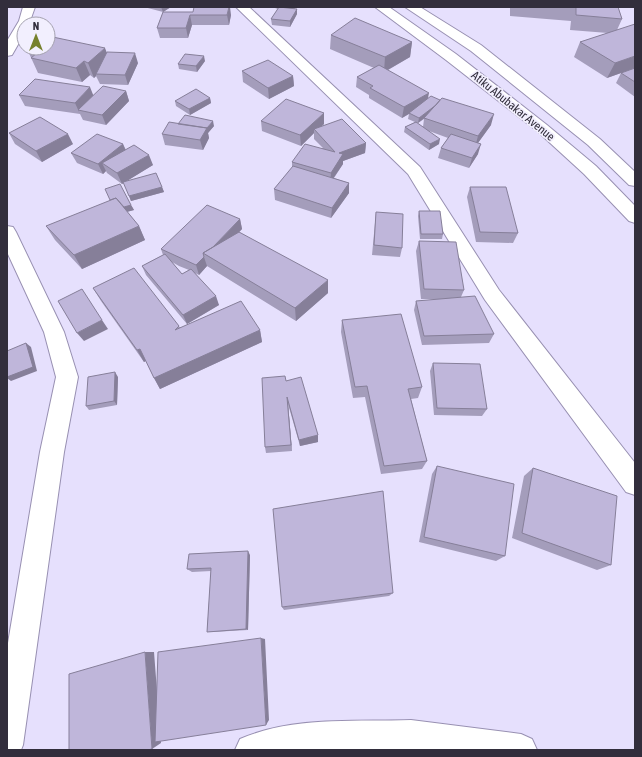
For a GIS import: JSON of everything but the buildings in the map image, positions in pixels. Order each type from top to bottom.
[{"type":"street","points":[[7,52],[25,21],[29,7]]},
{"type":"street","points":[[242,7],[414,171],[492,295],[635,483]]},
{"type":"street","name":"Atiku Abubakar Avenue","points":[[381,7],[451,57],[542,128],[590,170],[635,216]]},
{"type":"street","name":"Atiku Abubakar Avenue","points":[[411,7],[476,48],[594,142],[635,181]]},
{"type":"street","points":[[7,232],[54,332],[67,377],[52,452],[7,745]]},
{"type":"street","points":[[251,750],[296,739],[411,736],[521,750]]}]
